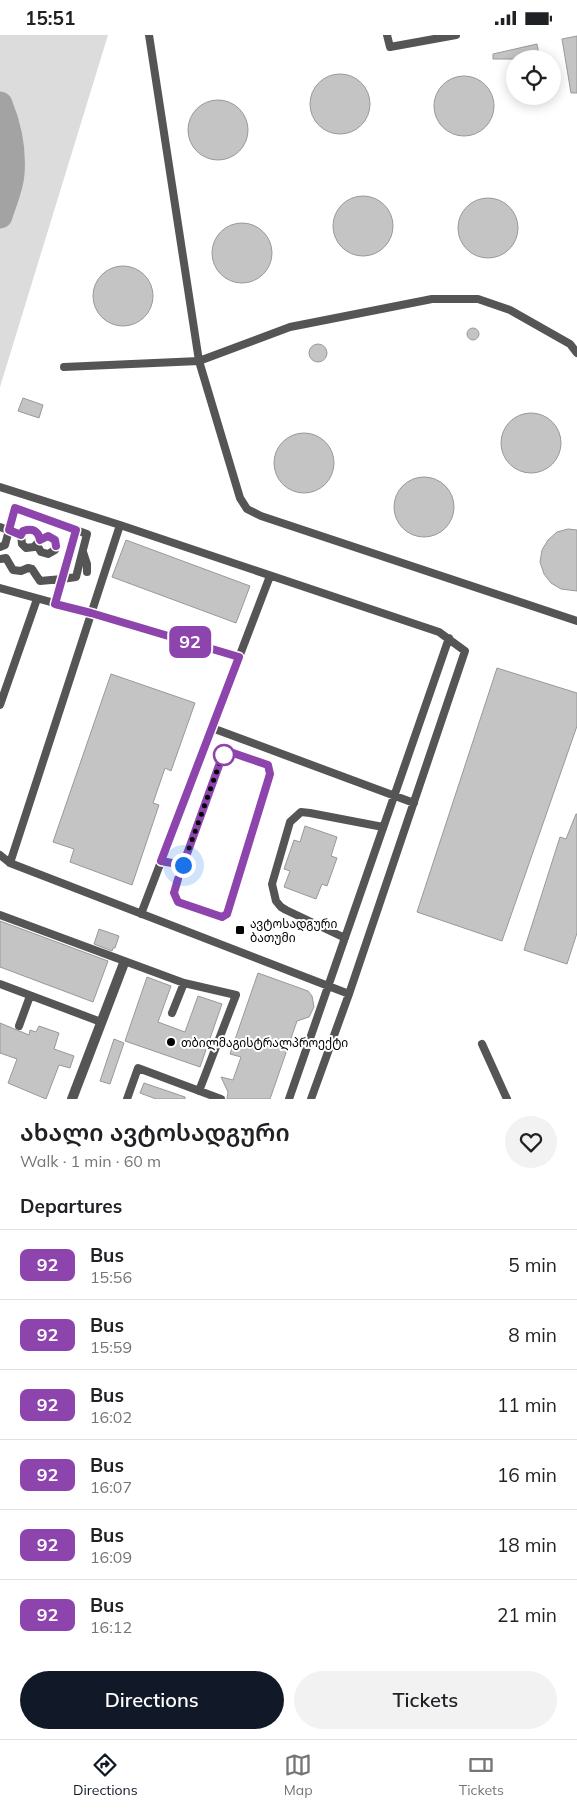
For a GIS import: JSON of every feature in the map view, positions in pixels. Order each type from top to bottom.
[{"type":"street","points":[[72,1099],[124,963]]},
{"type":"lane","points":[[149,35],[200,361],[240,498],[247,509],[261,516],[577,621]]},
{"type":"lane","points":[[387,35],[390,47],[456,35]]},
{"type":"lane","points":[[64,367],[200,361],[290,327],[432,299],[478,299],[510,310],[570,345],[577,353]]},
{"type":"lane","points":[[0,487],[120,525],[439,632],[465,651],[312,1099]]},
{"type":"lane","points":[[0,547],[5,545],[15,508],[38,518],[87,534],[76,577],[40,581],[32,569],[13,570],[6,558],[0,559]]},
{"type":"lane","points":[[10,863],[120,525]]},
{"type":"lane","points":[[0,527],[21,535]]},
{"type":"lane","points":[[28,529],[34,530],[38,534],[38,542],[34,547],[26,548],[22,544],[21,535],[23,531],[28,529]]},
{"type":"lane","points":[[55,604],[76,530]]},
{"type":"lane","points":[[83,552],[87,564],[87,572]]},
{"type":"lane","points":[[142,914],[270,576]]},
{"type":"lane","points":[[0,588],[239,657]]},
{"type":"lane","points":[[0,705],[37,599]]},
{"type":"lane","points":[[289,1099],[449,638]]},
{"type":"lane","points":[[212,728],[414,803]]},
{"type":"lane","points":[[226,753],[233,753],[268,765],[270,774],[227,914],[222,917],[178,902],[174,893],[183,865],[222,757],[226,753]]},
{"type":"lane","points":[[345,938],[286,910],[276,901],[272,884],[290,822],[301,812],[383,827]]},
{"type":"lane","points":[[0,855],[10,863],[349,993]]},
{"type":"lane","points":[[161,861],[183,865]]},
{"type":"lane","points":[[0,915],[124,963],[184,983],[236,995],[199,1091]]},
{"type":"lane","points":[[172,1013],[184,983]]},
{"type":"lane","points":[[0,984],[100,1022]]},
{"type":"lane","points":[[19,1026],[30,995]]},
{"type":"lane","points":[[482,1044],[507,1099]]},
{"type":"lane","points":[[126,1099],[138,1068],[221,1099]]},
{"type":"shaded area","points":[[0,35],[108,35],[0,387],[0,216],[12,175],[12,144],[6,118],[0,104]]},
{"type":"building","points":[[577,36],[577,93],[571,93],[562,39]]},
{"type":"building","points":[[537,44],[538,50],[511,50]]},
{"type":"building","points":[[506,51],[506,59],[493,59],[493,54]]},
{"type":"building","points":[[334,74],[346,74],[357,79],[365,87],[370,98],[368,116],[357,129],[346,134],[334,134],[323,129],[315,121],[310,110],[310,98],[315,87],[323,79]]},
{"type":"building","points":[[458,76],[470,76],[481,81],[489,89],[494,100],[492,118],[481,131],[470,136],[458,136],[447,131],[439,123],[434,112],[434,100],[439,89],[447,81]]},
{"type":"building","points":[[212,100],[224,100],[235,105],[243,113],[248,124],[246,142],[235,155],[224,160],[212,160],[201,155],[193,147],[188,136],[188,124],[193,113],[201,105]]},
{"type":"building","points":[[357,196],[369,196],[380,201],[388,209],[393,220],[391,238],[380,251],[369,256],[357,256],[346,251],[338,243],[333,232],[333,220],[338,209],[346,201]]},
{"type":"building","points":[[482,198],[494,198],[505,203],[513,211],[518,222],[516,240],[505,253],[494,258],[482,258],[471,253],[463,245],[458,234],[458,222],[463,211],[471,203]]},
{"type":"building","points":[[236,223],[248,223],[259,228],[267,236],[272,247],[270,265],[259,278],[248,283],[236,283],[225,278],[217,270],[212,259],[212,247],[217,236],[225,228]]},
{"type":"building","points":[[117,266],[129,266],[140,271],[148,279],[153,290],[151,308],[140,321],[129,326],[117,326],[106,321],[98,313],[93,302],[93,290],[98,279],[106,271]]},
{"type":"building","points":[[475,328],[478,329],[478,339],[471,340],[468,339],[467,332],[468,329]]},
{"type":"building","points":[[314,344],[322,344],[327,349],[325,360],[314,362],[309,357],[309,349]]},
{"type":"building","points":[[23,398],[43,405],[39,418],[18,411]]},
{"type":"building","points":[[525,413],[537,413],[548,418],[556,426],[561,437],[559,455],[548,468],[537,473],[525,473],[514,468],[506,460],[501,449],[501,437],[506,426],[514,418]]},
{"type":"building","points":[[298,433],[310,433],[321,438],[329,446],[334,457],[332,475],[321,488],[310,493],[298,493],[287,488],[279,480],[274,469],[274,457],[279,446],[287,438]]},
{"type":"building","points":[[418,477],[430,477],[441,482],[449,490],[454,501],[452,519],[441,532],[430,537],[418,537],[407,532],[399,524],[394,513],[394,501],[399,490],[407,482]]},
{"type":"building","points":[[568,529],[577,530],[577,591],[561,589],[551,583],[544,574],[540,562],[542,550],[548,540],[557,532]]},
{"type":"building","points":[[126,540],[250,586],[236,623],[112,577]]},
{"type":"building","points":[[497,668],[577,693],[577,726],[502,941],[417,912]]},
{"type":"building","points":[[111,674],[195,703],[171,771],[165,768],[153,803],[159,805],[132,885],[70,862],[74,849],[53,842]]},
{"type":"building","points":[[576,814],[577,933],[567,964],[524,950],[560,837],[566,839]]},
{"type":"building","points":[[305,826],[337,837],[331,856],[337,858],[327,886],[322,884],[316,899],[284,887],[290,871],[284,869],[294,840],[300,842]]},
{"type":"building","points":[[0,921],[108,961],[93,1002],[0,967]]},
{"type":"building","points":[[99,929],[119,936],[112,951],[94,944]]},
{"type":"building","points":[[258,973],[308,991],[312,996],[314,1007],[309,1017],[297,1021],[270,1099],[227,1099],[228,1092],[221,1077],[233,1080],[241,1057],[230,1054]]},
{"type":"building","points":[[147,977],[171,986],[158,1022],[185,1032],[198,996],[222,1004],[200,1067],[125,1041]]},
{"type":"building","points":[[0,1023],[29,1035],[30,1030],[36,1032],[39,1026],[59,1033],[54,1049],[74,1056],[70,1068],[59,1065],[46,1099],[8,1083],[17,1059],[0,1053]]},
{"type":"building","points":[[114,1039],[124,1043],[110,1084],[100,1081]]},
{"type":"building","points":[[144,1083],[185,1097],[185,1099],[156,1099],[140,1093]]},
{"type":"waterway","points":[[0,104],[10,138],[12,156],[10,185],[0,216]]},
{"type":"bus line","name":"92","points":[[56,546],[55,540],[52,537],[43,537],[40,540],[34,530],[28,529],[23,531],[21,535],[9,530],[15,508],[38,518],[76,530],[55,604],[239,657],[161,861],[183,865],[222,757],[226,753],[233,753],[268,765],[270,774],[227,914],[222,917],[188,907],[178,902],[174,893],[178,879]]},
{"type":"place","name":"ავტოსადგური ბათუმი","points":[[240,930]]},
{"type":"place","name":"თბილმაგისტრალპროექტი","points":[[171,1042]]},
{"type":"route","points":[[183,865],[224,755]]}]
